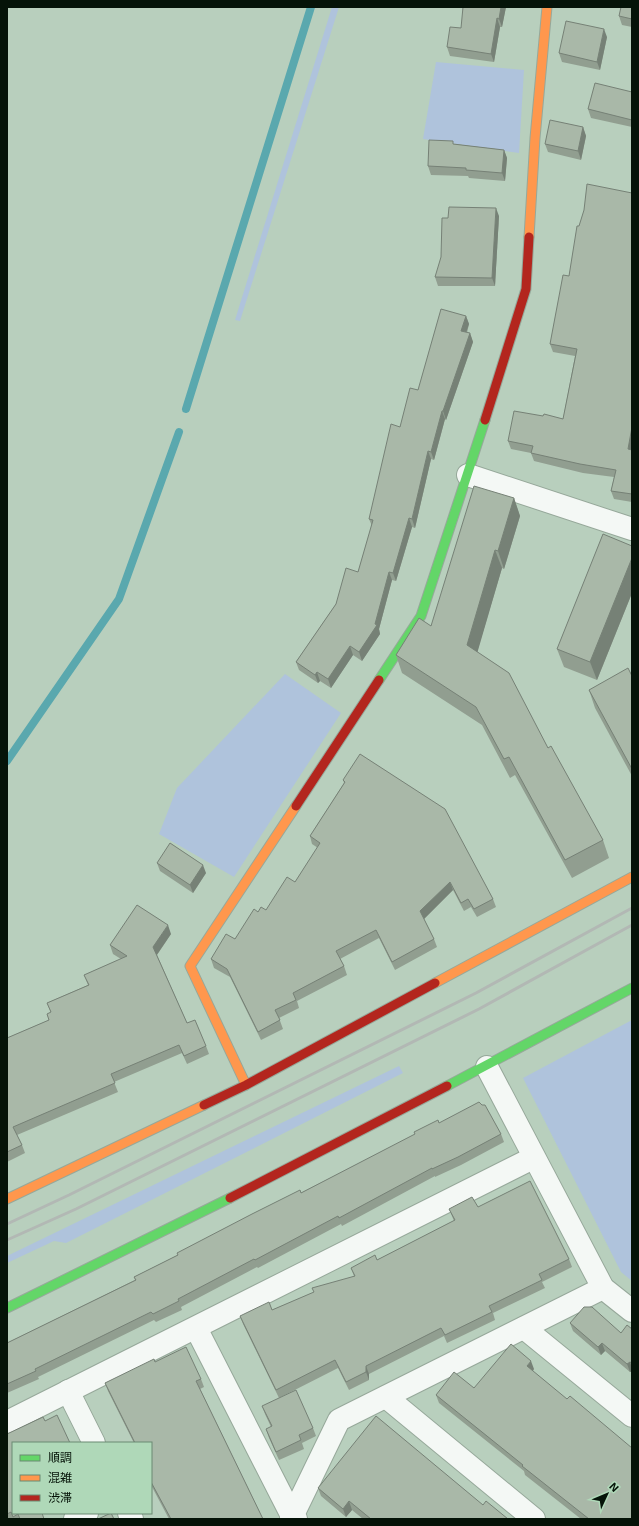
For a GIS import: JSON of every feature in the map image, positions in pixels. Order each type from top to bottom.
[{"type":"street","points":[[246,1084],[190,966],[421,616],[468,475],[526,289],[535,138],[547,7]]},
{"type":"street","points":[[468,475],[632,529]]},
{"type":"street","points":[[7,1199],[246,1084],[632,877]]},
{"type":"street","points":[[7,1308],[154,1236],[487,1067],[632,988]]},
{"type":"street","points":[[487,1067],[533,1158],[603,1288],[632,1311]]},
{"type":"street","points":[[7,1422],[533,1158]]},
{"type":"street","points":[[293,1518],[339,1420],[603,1288]]},
{"type":"street","points":[[196,1328],[293,1518]]},
{"type":"street","points":[[524,1328],[632,1416]]},
{"type":"street","points":[[68,1391],[94,1442]]},
{"type":"street","points":[[386,1397],[534,1519]]},
{"type":"street","points":[[75,1519],[85,1514]]},
{"type":"shaded area","points":[[332,7],[339,7],[240,321],[235,320]]},
{"type":"shaded area","points":[[436,62],[524,70],[519,153],[423,139]]},
{"type":"shaded area","points":[[285,674],[341,713],[234,877],[159,834],[177,788]]},
{"type":"shaded area","points":[[632,1020],[632,1281],[621,1272],[523,1078]]},
{"type":"shaded area","points":[[399,1066],[403,1073],[66,1243],[54,1241],[7,1263],[7,1256]]},
{"type":"building","points":[[463,7],[501,7],[499,19],[497,18],[491,54],[447,47],[450,27],[461,28]]},
{"type":"building","points":[[621,7],[632,7],[632,19],[619,16]]},
{"type":"building","points":[[566,21],[604,29],[597,62],[559,53]]},
{"type":"building","points":[[595,83],[632,92],[632,120],[588,109]]},
{"type":"building","points":[[550,120],[583,127],[578,151],[545,144]]},
{"type":"building","points":[[429,140],[453,141],[453,144],[504,150],[502,173],[466,170],[466,168],[428,166]]},
{"type":"building","points":[[587,184],[632,193],[632,427],[628,449],[632,450],[632,494],[611,491],[616,470],[531,453],[533,446],[508,441],[514,411],[543,416],[544,414],[563,419],[577,349],[550,344],[563,275],[569,276],[577,226],[579,226],[584,210]]},
{"type":"building","points":[[449,207],[496,208],[492,278],[435,277],[441,257],[442,218],[448,218]]},
{"type":"building","points":[[441,309],[466,316],[461,331],[470,333],[442,411],[431,452],[428,451],[412,519],[409,518],[393,573],[389,572],[375,624],[377,625],[359,652],[350,646],[328,679],[317,672],[315,675],[296,662],[336,604],[346,568],[358,572],[373,520],[369,519],[391,424],[400,427],[410,388],[418,390]]},
{"type":"building","points":[[474,486],[514,498],[498,551],[495,550],[467,645],[509,673],[548,748],[551,746],[603,840],[565,860],[509,757],[504,759],[476,707],[396,655],[419,618],[431,626]]},
{"type":"building","points":[[603,534],[632,546],[632,558],[590,662],[557,649]]},
{"type":"building","points":[[628,668],[632,676],[632,769],[589,690]]},
{"type":"building","points":[[360,754],[445,809],[493,899],[474,909],[468,899],[461,903],[450,882],[420,911],[434,939],[392,962],[376,930],[336,951],[344,966],[293,993],[296,1000],[275,1010],[280,1020],[258,1032],[227,969],[211,959],[226,934],[235,939],[254,909],[258,912],[261,907],[266,910],[287,877],[295,882],[320,843],[310,836],[345,782],[343,780]]},
{"type":"building","points":[[170,843],[203,865],[190,885],[157,863]]},
{"type":"building","points":[[137,905],[168,925],[153,947],[187,1023],[195,1020],[206,1046],[184,1056],[179,1045],[111,1074],[115,1083],[13,1127],[22,1145],[7,1152],[7,1038],[49,1020],[47,1014],[51,1012],[47,1003],[89,985],[84,975],[127,956],[110,945]]},
{"type":"building","points":[[479,1102],[482,1105],[485,1105],[501,1134],[458,1157],[432,1168],[339,1218],[338,1216],[255,1260],[254,1259],[178,1299],[179,1301],[153,1314],[151,1312],[35,1369],[36,1371],[7,1384],[7,1343],[136,1280],[134,1277],[178,1255],[177,1253],[252,1214],[300,1190],[301,1193],[415,1134],[414,1132],[438,1120],[439,1123]]},
{"type":"building","points":[[530,1181],[569,1259],[539,1274],[542,1280],[489,1306],[492,1312],[445,1335],[441,1328],[366,1366],[366,1372],[346,1382],[335,1360],[276,1390],[240,1316],[269,1302],[272,1310],[314,1292],[312,1288],[355,1276],[351,1268],[375,1255],[377,1260],[455,1220],[449,1209],[472,1197],[478,1207]]},
{"type":"building","points":[[584,1307],[592,1307],[621,1333],[627,1325],[632,1329],[632,1363],[630,1362],[627,1364],[602,1343],[598,1347],[570,1323]]},
{"type":"building","points":[[511,1344],[531,1361],[527,1366],[567,1399],[570,1396],[632,1448],[632,1519],[589,1519],[436,1395],[454,1372],[474,1388]]},
{"type":"building","points":[[186,1347],[201,1379],[196,1381],[263,1519],[171,1519],[152,1484],[152,1442],[134,1442],[105,1383],[154,1359],[155,1362]]},
{"type":"building","points":[[296,1390],[313,1428],[299,1435],[301,1440],[276,1452],[266,1429],[272,1426],[262,1406]]},
{"type":"building","points":[[57,1415],[70,1442],[12,1442],[12,1514],[18,1514],[13,1517],[11,1512],[7,1514],[7,1434],[43,1417],[45,1421]]},
{"type":"building","points":[[376,1416],[483,1505],[486,1501],[508,1519],[371,1519],[349,1501],[343,1509],[318,1488]]},
{"type":"building","points":[[18,1514],[42,1514],[44,1519],[20,1519]]},
{"type":"building","points":[[112,1514],[114,1519],[98,1519]]},
{"type":"waterway","points":[[186,409],[311,7]]},
{"type":"waterway","points":[[7,761],[119,599],[179,432]]},
{"type":"railway","points":[[7,1224],[69,1195],[476,993],[632,908]]},
{"type":"railway","points":[[7,1240],[76,1209],[479,1009],[632,925]]},
{"type":"traffic: fast","points":[[379,680],[421,616],[485,420]]},
{"type":"traffic: fast","points":[[447,1086],[632,988]]},
{"type":"traffic: fast","points":[[7,1308],[230,1198]]},
{"type":"traffic: slow","points":[[529,237],[535,138],[547,7]]},
{"type":"traffic: slow","points":[[246,1085],[190,966],[296,806]]},
{"type":"traffic: slow","points":[[435,983],[632,877]]},
{"type":"traffic: slow","points":[[7,1199],[204,1105]]},
{"type":"traffic: jam","points":[[485,420],[526,289],[529,237]]},
{"type":"traffic: jam","points":[[296,806],[379,680]]},
{"type":"traffic: jam","points":[[204,1105],[246,1085],[435,983]]},
{"type":"traffic: jam","points":[[230,1198],[447,1086]]}]
